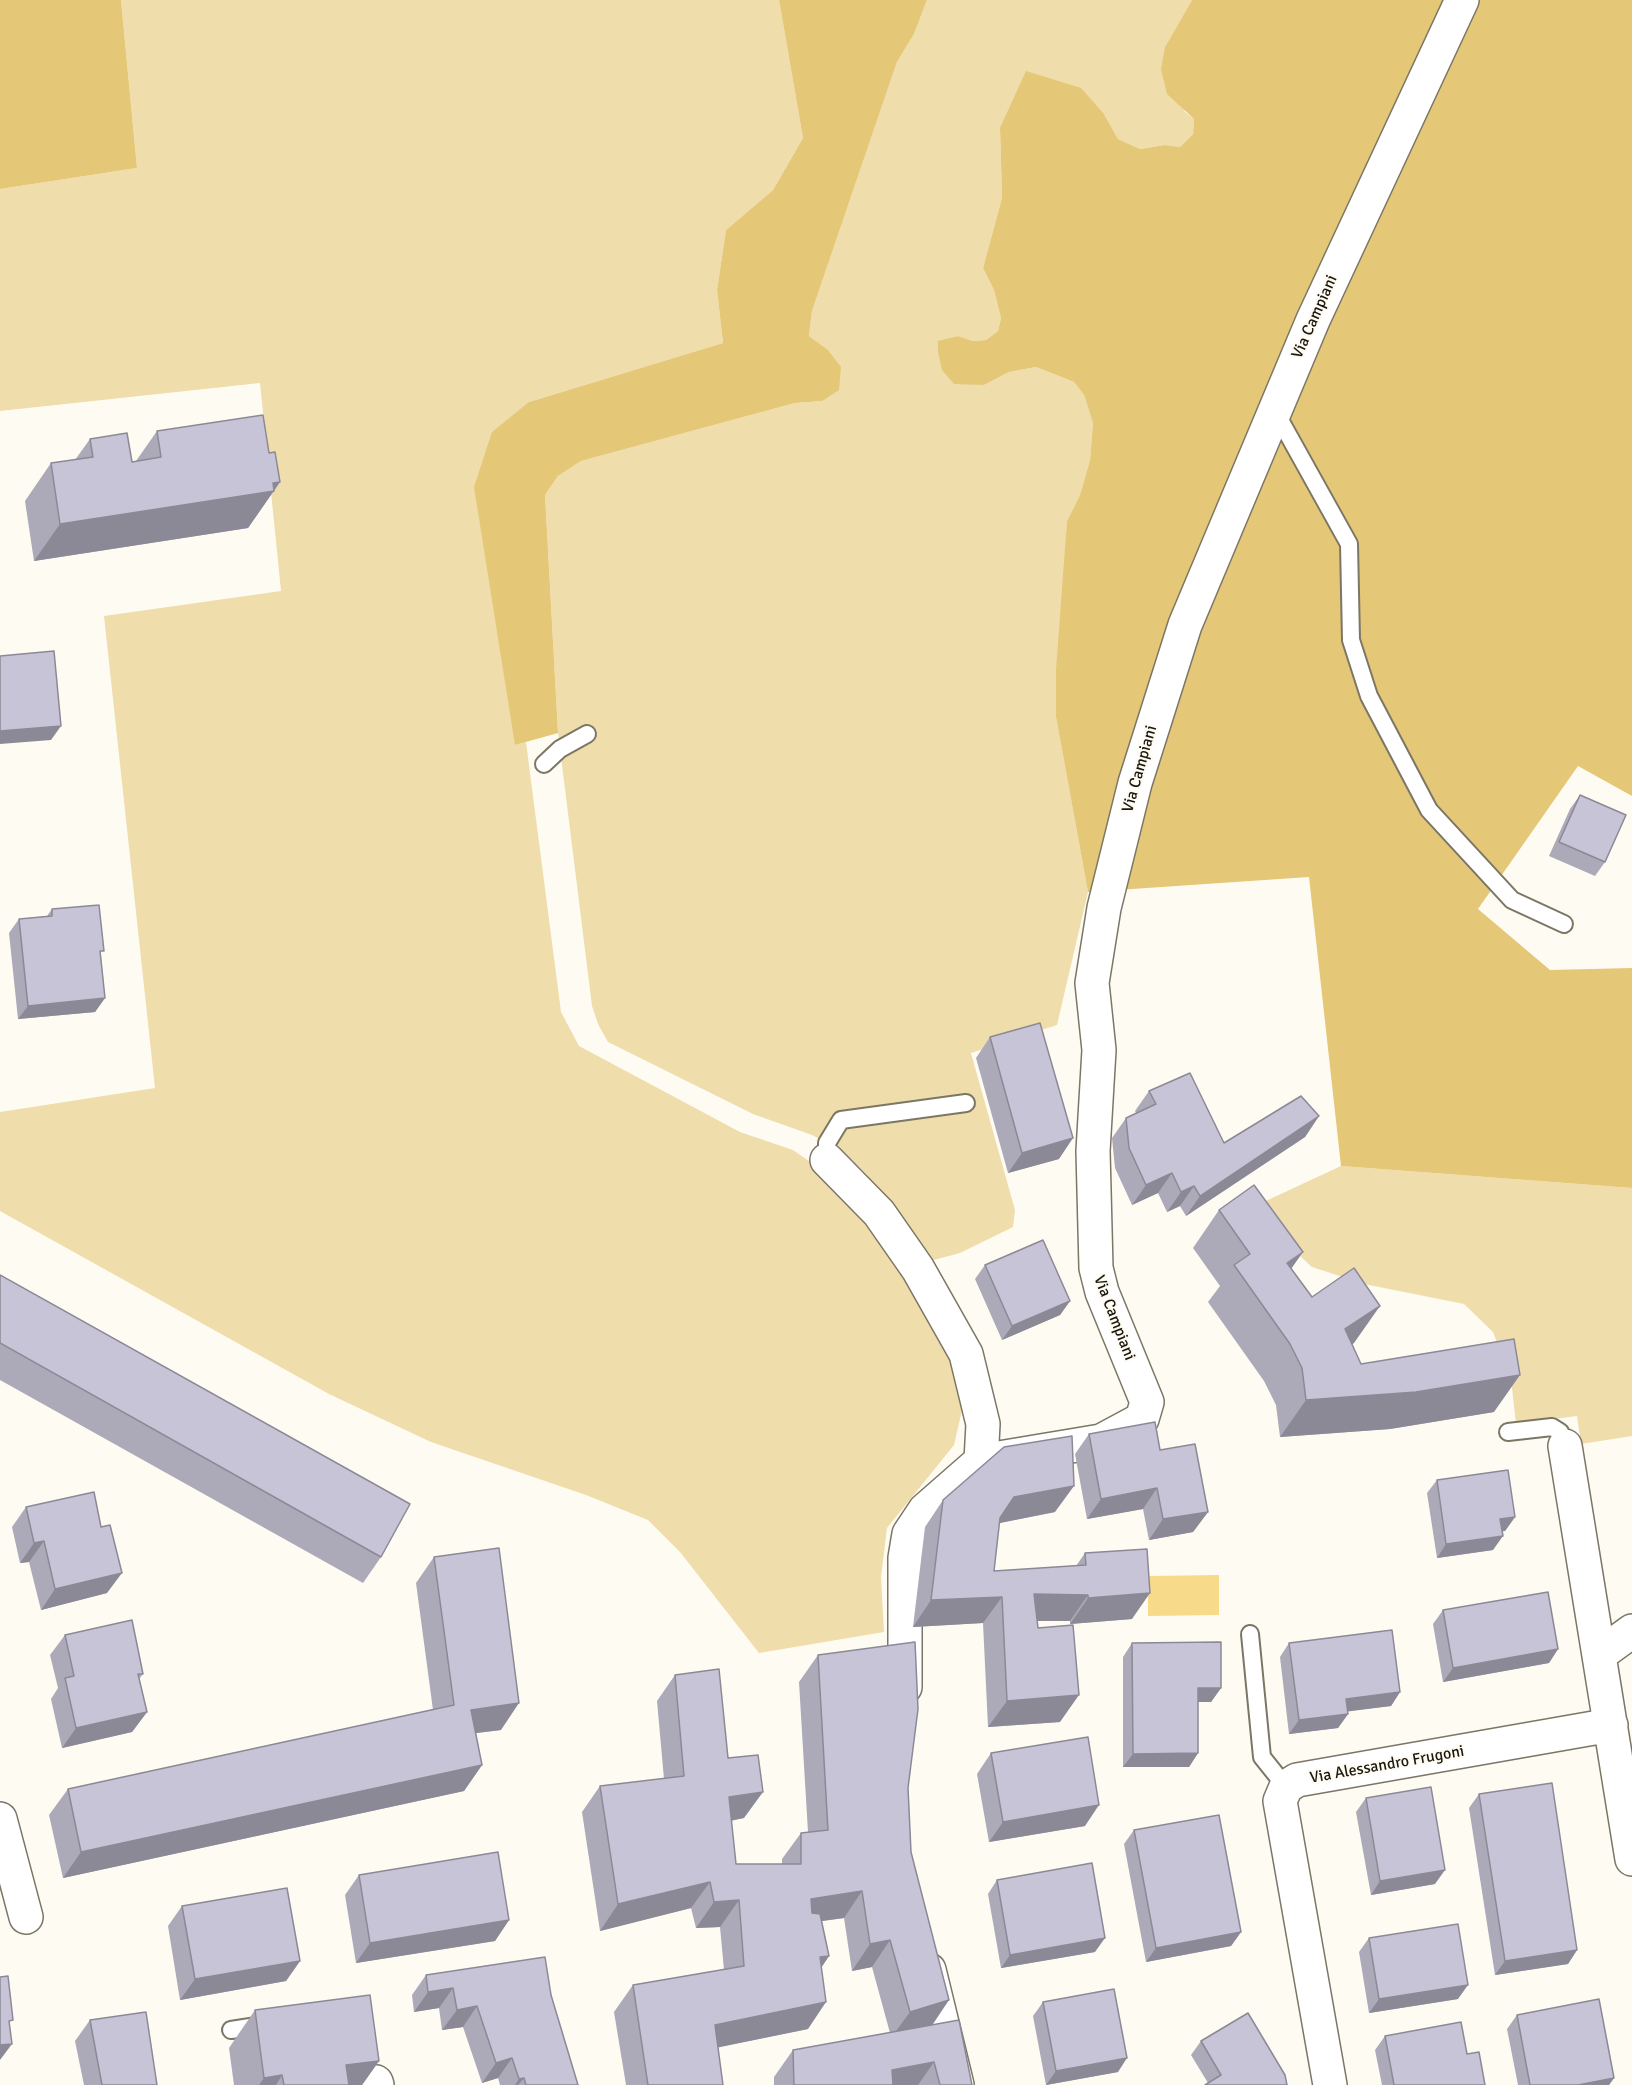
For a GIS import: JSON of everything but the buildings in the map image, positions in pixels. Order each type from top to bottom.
[{"type":"street","name":"Via Campiani","points":[[981,1461],[1101,1441],[1142,1419],[1147,1402],[1101,1292],[1095,1268],[1093,1151],[1099,1050],[1092,983],[1104,908],[1134,783],[1181,636],[1313,320],[1462,0]]},
{"type":"street","points":[[827,1160],[879,1213],[918,1269],[966,1354],[983,1424],[981,1461],[925,1509],[909,1534],[905,1558],[906,1720]]},
{"type":"street","points":[[1565,1446],[1611,1725],[1627,1790],[1632,1859]]},
{"type":"street","points":[[1599,1655],[1632,1631]]},
{"type":"street","name":"Via Alessandro Frugoni","points":[[1330,2085],[1280,1801],[1286,1787],[1297,1780],[1611,1725]]},
{"type":"street","points":[[0,1819],[26,1917]]},
{"type":"street","points":[[921,1937],[957,2085]]},
{"type":"lane","points":[[1275,411],[1349,544],[1351,640],[1369,696],[1429,810],[1512,900],[1564,924]]},
{"type":"lane","points":[[544,764],[560,749],[587,734]]},
{"type":"lane","points":[[827,1160],[827,1143],[841,1120],[966,1103]]},
{"type":"lane","points":[[1508,1432],[1552,1427],[1560,1432],[1565,1446]]},
{"type":"lane","points":[[1250,1634],[1262,1757],[1286,1787]]},
{"type":"lane","points":[[231,2030],[277,2023]]},
{"type":"shaded area","points":[[0,0],[121,0],[137,168],[0,189]]},
{"type":"shaded area","points":[[121,0],[779,0],[803,138],[773,190],[726,230],[717,290],[723,343],[529,402],[515,745],[526,742],[561,1012],[579,1046],[740,1132],[793,1150],[826,1173],[887,1245],[953,1355],[962,1410],[954,1445],[887,1528],[881,1577],[884,1632],[759,1653],[680,1552],[648,1520],[586,1495],[431,1442],[329,1394],[0,1211],[0,1112],[155,1088],[104,616],[281,591],[260,383],[0,411],[0,189],[137,168]]},
{"type":"shaded area","points":[[779,0],[927,0],[914,34],[897,62],[812,311],[809,336],[827,349],[841,367],[839,390],[822,401],[795,403],[581,461],[558,476],[545,495],[558,733],[515,745],[474,487],[492,432],[529,402],[723,343],[717,290],[726,230],[773,190],[803,138]]},
{"type":"shaded area","points":[[927,0],[1192,0],[1165,47],[1184,111],[1194,119],[1193,134],[1180,147],[1165,145],[1140,149],[1118,139],[1104,114],[1000,128],[1002,198],[983,268],[994,290],[1001,318],[998,331],[986,340],[973,341],[958,336],[938,342],[984,385],[1009,372],[1036,367],[1074,382],[1084,395],[1093,423],[1090,460],[1080,495],[1067,521],[1056,717],[1088,892],[1057,1025],[971,1053],[1015,1210],[1013,1227],[960,1253],[930,1261],[866,1174],[846,1154],[812,1135],[753,1114],[608,1042],[598,1024],[592,1006],[558,733],[545,495],[558,476],[581,461],[795,403],[822,401],[827,349],[809,336],[812,311],[897,62],[914,34]]},
{"type":"shaded area","points":[[1192,0],[1632,0],[1632,796],[1578,766],[1478,909],[1550,970],[1632,968],[1632,1188],[1341,1166],[1309,877],[1088,892],[1056,717],[1056,670],[1067,521],[1080,495],[1090,460],[1093,423],[1084,395],[1074,382],[1036,367],[1009,372],[984,385],[954,384],[942,370],[938,341],[958,336],[973,341],[986,340],[998,331],[1001,318],[994,290],[983,268],[1002,198],[1000,128],[1026,71],[1081,88],[1104,114],[1118,139],[1140,149],[1165,145],[1180,147],[1193,134],[1194,119],[1167,94],[1161,69],[1165,47]]},
{"type":"shaded area","points":[[1341,1166],[1632,1188],[1632,1436],[1581,1444],[1577,1416],[1516,1424],[1511,1379],[1493,1332],[1464,1304],[1364,1284],[1312,1267],[1255,1215],[1255,1206]]},
{"type":"shaded area","points":[[1219,1575],[1219,1615],[1148,1616],[1148,1576]]}]
